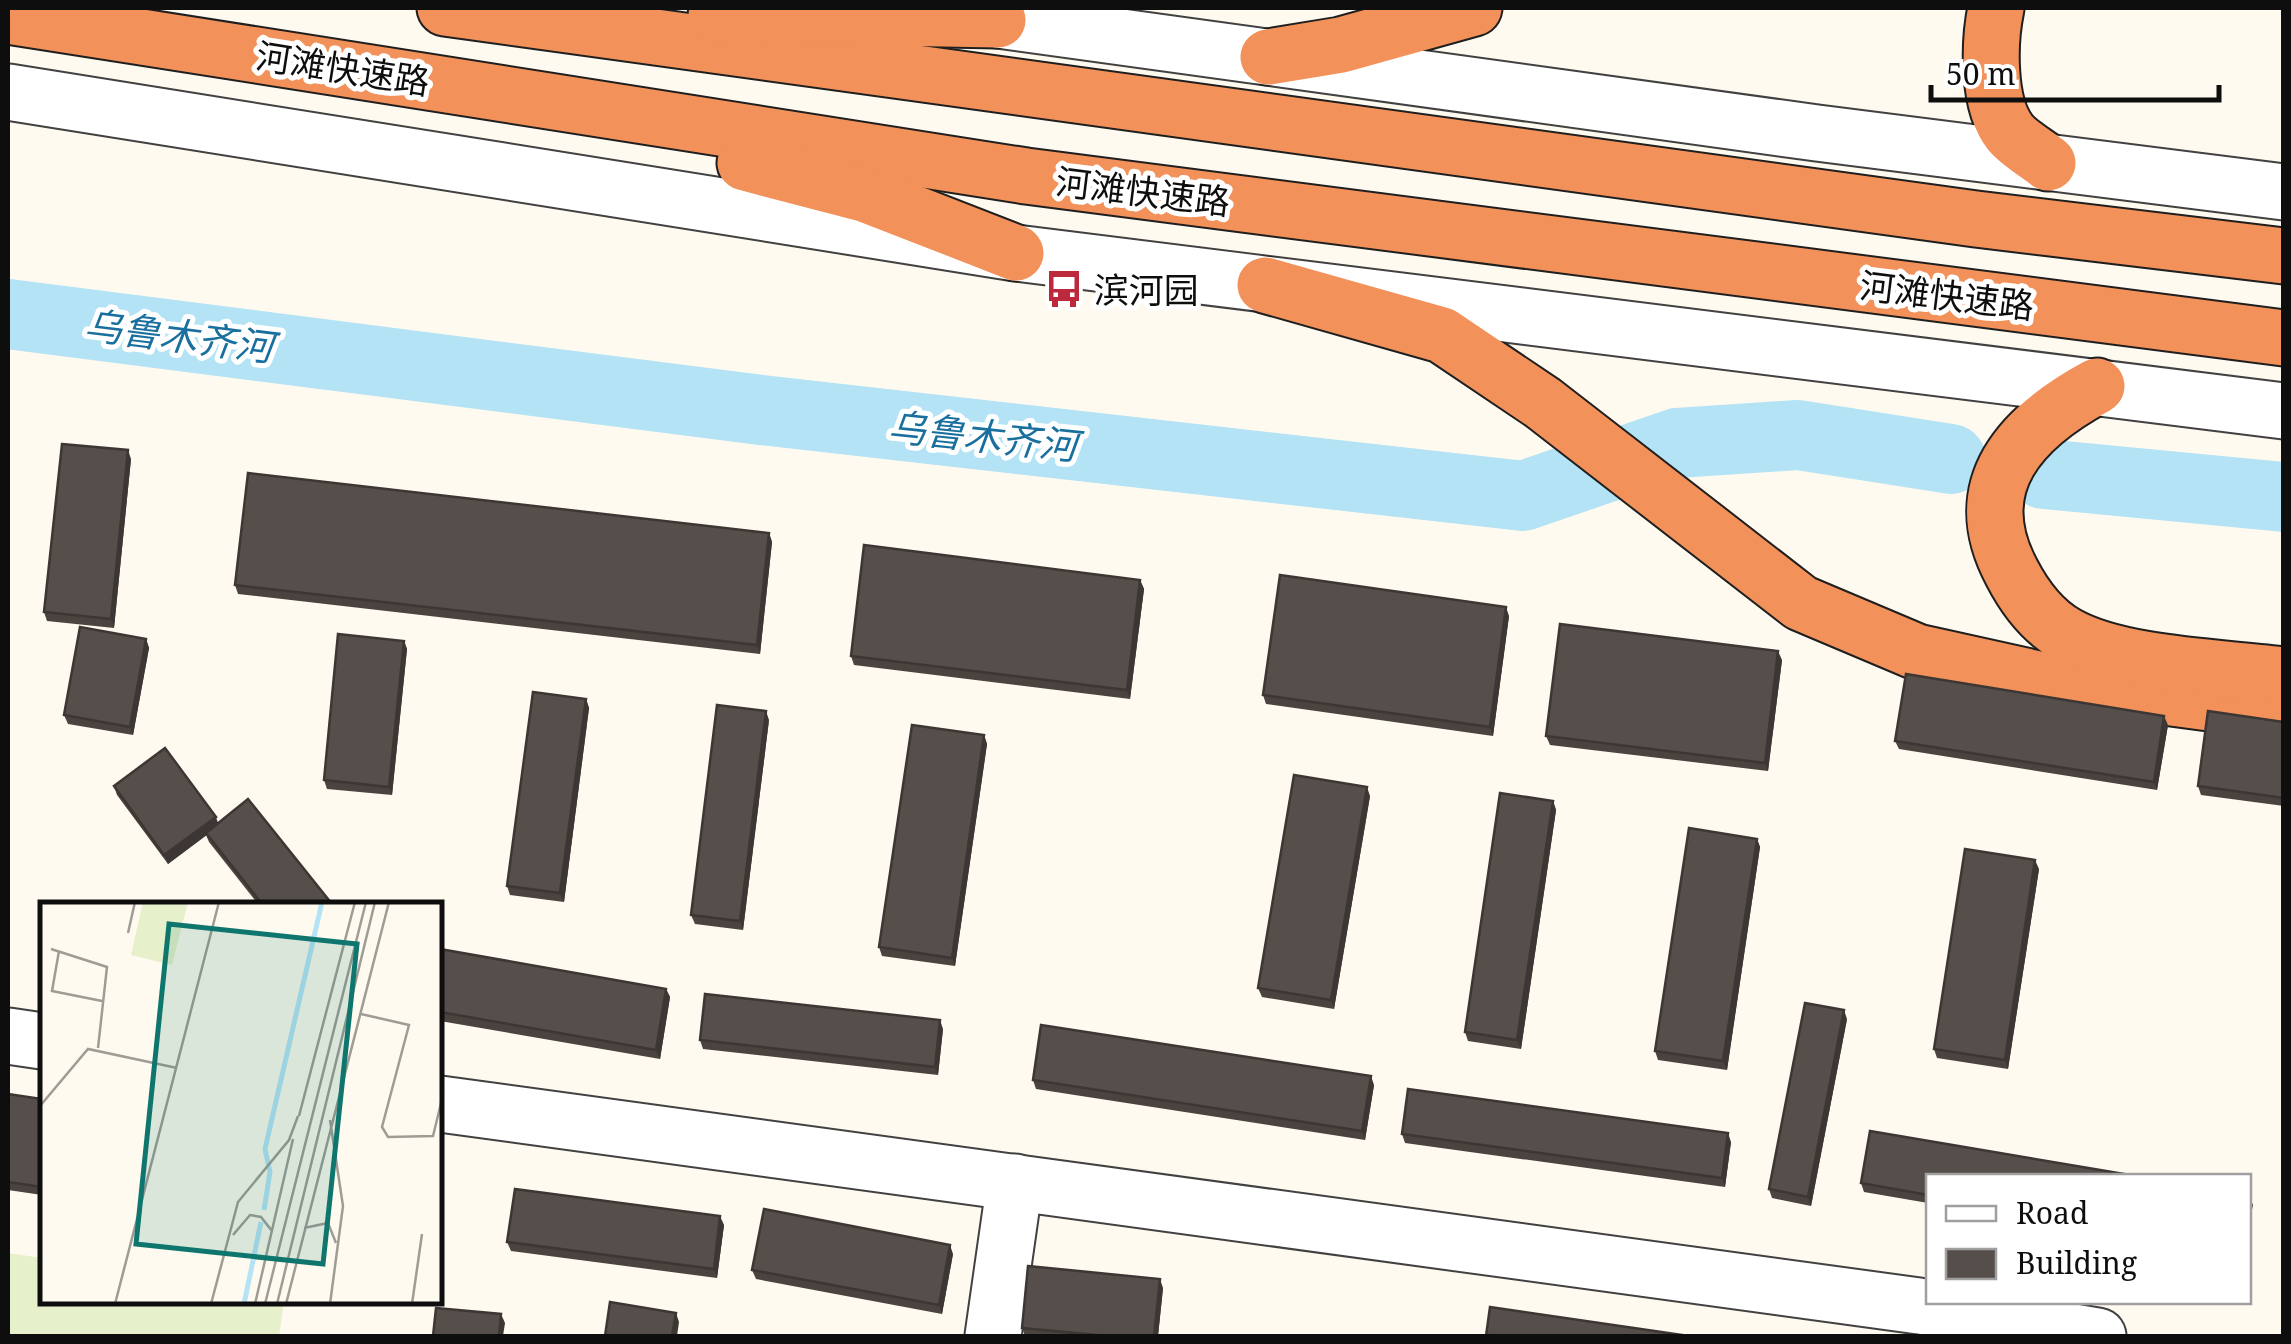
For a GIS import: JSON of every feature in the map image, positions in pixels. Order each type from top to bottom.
[{"type":"highway","points":[[1268,57],[1341,45],[1474,8]]},
{"type":"highway","points":[[1996,8],[1991,33],[1994,96],[2010,133],[2048,163]]},
{"type":"highway","points":[[459,10],[998,20]]},
{"type":"highway","points":[[459,10],[1976,219],[2284,256]]},
{"type":"highway","name":"河滩快速路","points":[[8,16],[1046,179],[2284,338]]},
{"type":"highway","points":[[457,86],[867,196],[1016,254]]},
{"type":"highway","points":[[1265,285],[1442,334],[1542,403],[1800,603],[1917,652],[2052,682],[2284,714]]},
{"type":"highway","points":[[2097,386],[2058,407],[2034,427],[1995,489],[1994,514],[2000,551],[2020,588],[2041,616],[2068,636],[2124,655],[2284,674]]},
{"type":"street","points":[[937,8],[1268,57],[2284,192]]},
{"type":"street","points":[[8,92],[1016,254],[2284,412]]},
{"type":"street","points":[[8,1036],[40,1041]]},
{"type":"street","points":[[442,1104],[1919,1306],[2098,1336]]},
{"type":"street","points":[[992,1336],[1014,1182]]},
{"type":"green space","points":[[8,1253],[40,1258],[40,1304],[284,1304],[279,1336],[8,1336]]},
{"type":"building","points":[[62,444],[128,450],[111,619],[44,612]]},
{"type":"building","points":[[248,473],[769,533],[757,645],[235,585]]},
{"type":"building","points":[[864,545],[1140,580],[1127,690],[851,656]]},
{"type":"building","points":[[1280,575],[1506,607],[1490,727],[1263,695]]},
{"type":"building","points":[[1560,624],[1778,651],[1765,763],[1546,736]]},
{"type":"building","points":[[80,627],[146,639],[130,727],[64,715]]},
{"type":"building","points":[[338,634],[404,641],[389,787],[324,780]]},
{"type":"building","points":[[1906,674],[2164,716],[2154,782],[1895,741]]},
{"type":"building","points":[[533,692],[586,699],[560,893],[507,886]]},
{"type":"building","points":[[717,705],[766,711],[740,921],[691,915]]},
{"type":"building","points":[[2208,711],[2284,722],[2284,798],[2198,786]]},
{"type":"building","points":[[912,725],[984,735],[952,958],[879,947]]},
{"type":"building","points":[[165,748],[216,817],[164,855],[114,786]]},
{"type":"building","points":[[1294,775],[1367,787],[1331,1000],[1258,988]]},
{"type":"building","points":[[1500,793],[1553,801],[1517,1040],[1465,1032]]},
{"type":"building","points":[[248,799],[330,902],[260,902],[206,833]]},
{"type":"building","points":[[1689,828],[1757,839],[1723,1061],[1655,1051]]},
{"type":"building","points":[[1965,849],[2035,860],[2005,1060],[1934,1049]]},
{"type":"building","points":[[442,949],[666,989],[656,1050],[442,1012]]},
{"type":"building","points":[[705,994],[940,1020],[935,1067],[700,1040]]},
{"type":"building","points":[[1805,1003],[1844,1010],[1808,1197],[1769,1189]]},
{"type":"building","points":[[1041,1025],[1371,1076],[1362,1131],[1033,1080]]},
{"type":"building","points":[[1408,1089],[1728,1133],[1722,1178],[1402,1134]]},
{"type":"building","points":[[8,1094],[40,1099],[40,1187],[8,1182]]},
{"type":"building","points":[[1870,1131],[2124,1174],[1926,1174],[1926,1195],[1861,1183]]},
{"type":"building","points":[[515,1189],[720,1216],[714,1269],[507,1242]]},
{"type":"building","points":[[764,1209],[950,1245],[939,1305],[752,1270]]},
{"type":"building","points":[[1028,1266],[1160,1279],[1154,1336],[1022,1328]]},
{"type":"building","points":[[610,1302],[676,1313],[672,1336],[605,1336]]},
{"type":"building","points":[[1490,1307],[1689,1336],[1486,1336]]},
{"type":"building","points":[[436,1308],[501,1314],[499,1336],[433,1336]]},
{"type":"waterway","name":"乌鲁木齐河","points":[[8,314],[761,410],[1523,496],[1677,443],[1798,435],[1951,459]]},
{"type":"waterway","name":"乌鲁木齐河","points":[[2044,474],[2284,497]]},
{"type":"place","name":"滨河园","points":[[1064,289]]}]
